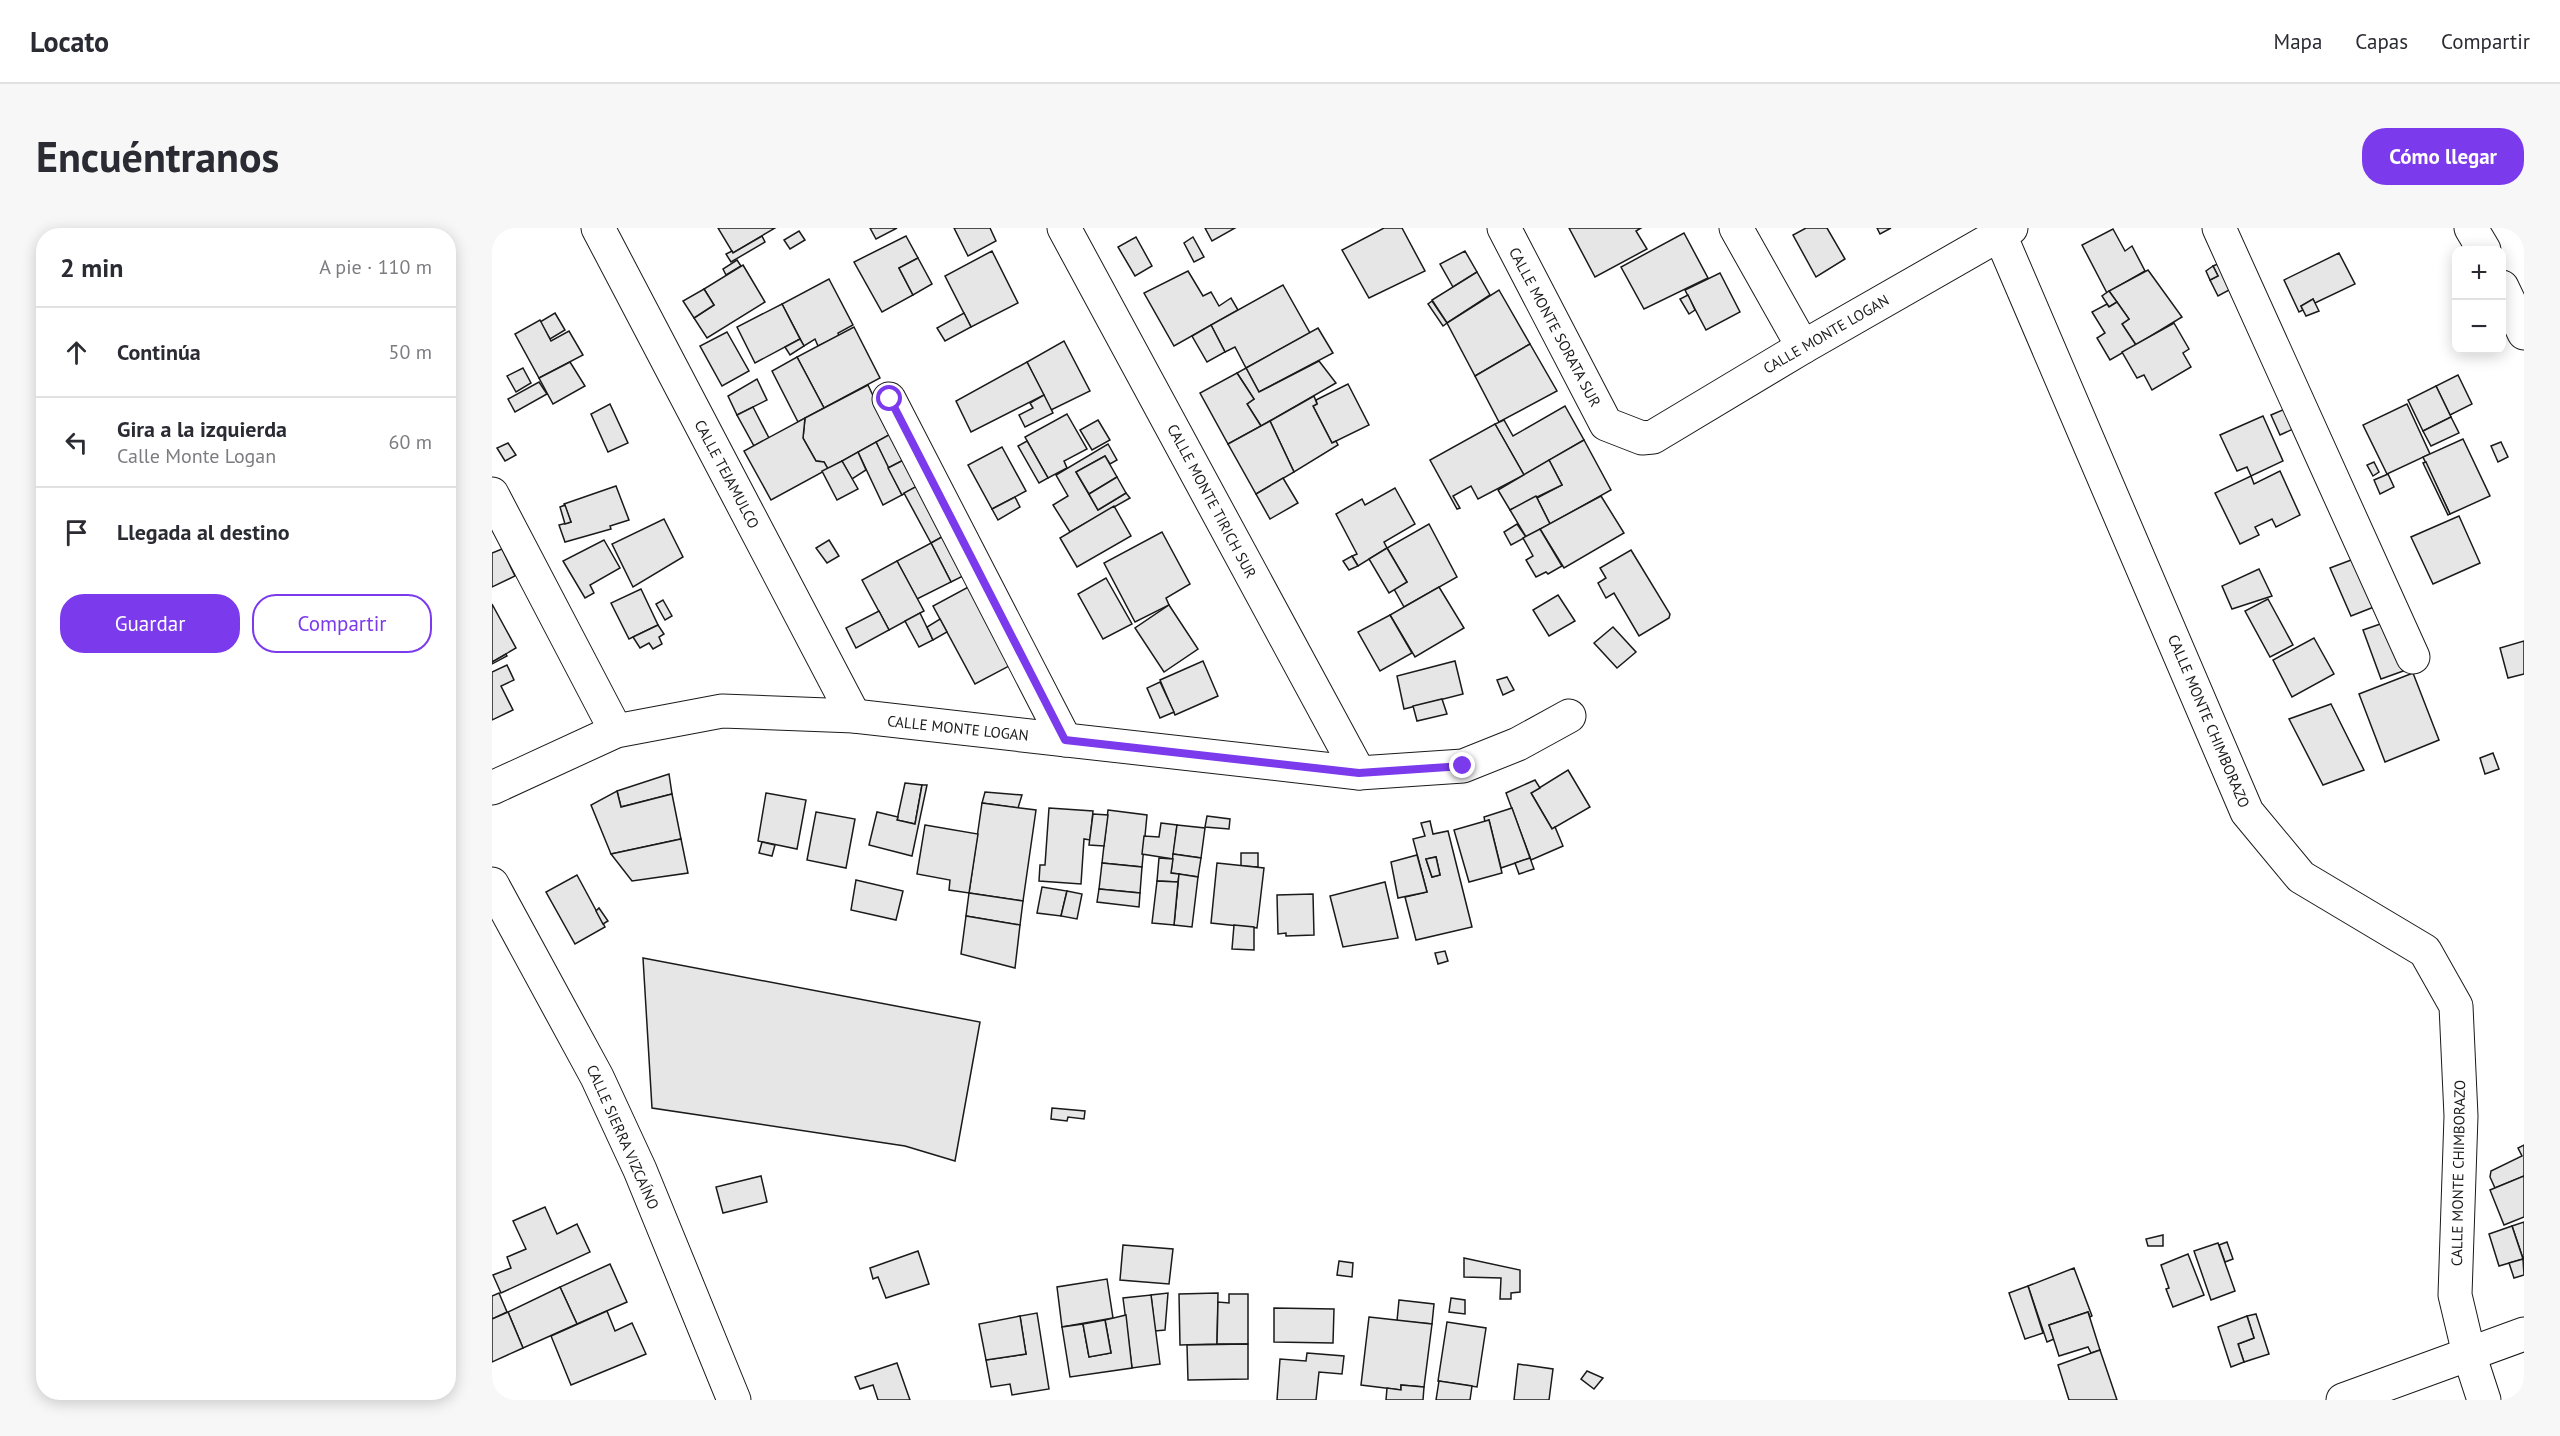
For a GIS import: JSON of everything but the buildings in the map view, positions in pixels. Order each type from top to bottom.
[{"type":"street","name":"CALLE MONTE TIRICH SUR","points":[[1065,228],[1359,773]]},
{"type":"street","name":"CALLE MONTE SORATA SUR","points":[[1504,228],[1606,424],[1641,438]]},
{"type":"street","points":[[1736,228],[1803,347]]},
{"type":"street","points":[[2219,228],[2414,657]]},
{"type":"street","points":[[2471,228],[2482,246]]},
{"type":"street","name":"CALLE TEJAMULCO","points":[[601,229],[854,716]]},
{"type":"street","name":"CALLE MONTE LOGAN","points":[[1641,438],[1653,437],[2003,230]]},
{"type":"street","name":"CALLE MONTE CHIMBORAZO","points":[[2003,230],[2247,813],[2301,877],[2425,951],[2456,1006],[2461,1116],[2455,1295],[2469,1354],[2484,1400]]},
{"type":"street","points":[[2506,295],[2524,333]]},
{"type":"street","points":[[890,399],[1065,740]]},
{"type":"street","points":[[492,494],[616,731]]},
{"type":"street","name":"CALLE MONTE LOGAN","points":[[492,788],[616,731],[722,711],[854,716],[1359,773],[1463,766],[1518,744],[1569,716]]},
{"type":"street","name":"CALLE SIERRA VIZCAÍNO","points":[[492,884],[597,1077],[640,1170],[734,1400]]},
{"type":"street","points":[[2343,1400],[2524,1334]]},
{"type":"route","points":[[890,399],[1065,740],[1359,773],[1463,766]]}]
